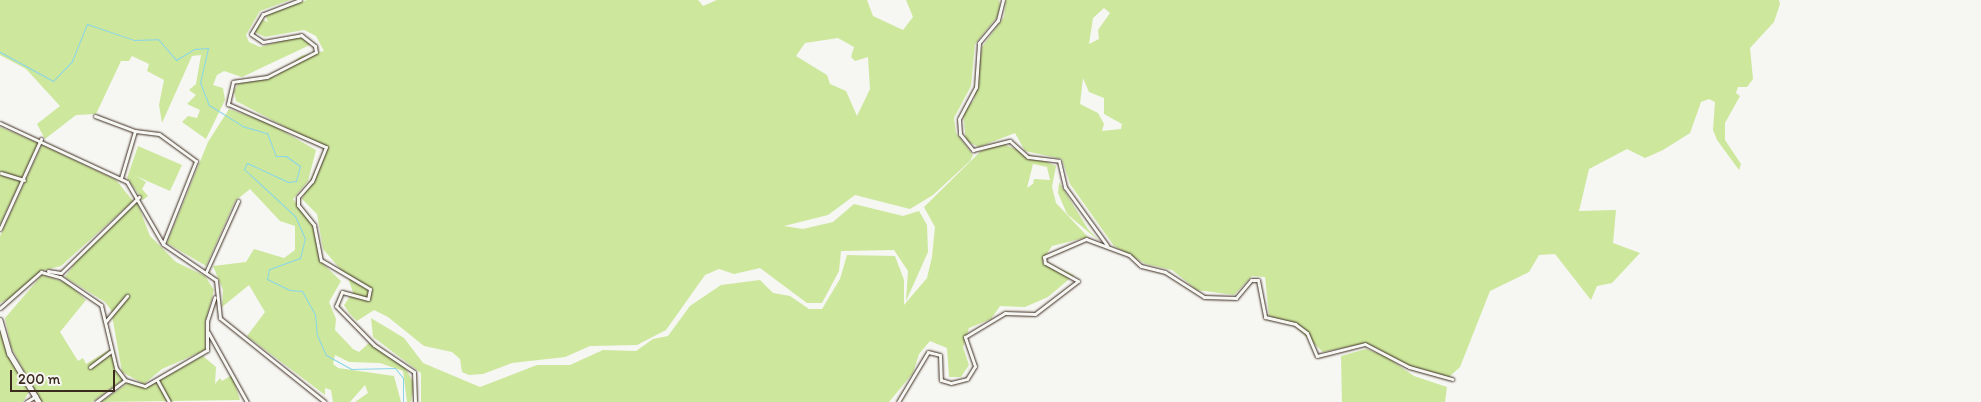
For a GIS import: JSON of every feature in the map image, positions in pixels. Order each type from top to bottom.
[{"type":"street","points":[[300,0],[258,18],[251,34],[263,42],[301,35],[316,46],[316,52],[267,77],[233,82],[228,104],[326,147],[312,181],[298,197],[298,205],[314,225],[321,260],[370,289],[368,299],[342,292],[336,306],[374,345],[414,372],[415,402]]},
{"type":"street","points":[[1003,0],[998,20],[980,43],[976,87],[959,119],[960,134],[973,150],[1010,141],[1028,157],[1059,161],[1065,187],[1108,246]]},
{"type":"street","points":[[95,116],[135,131],[159,134],[196,161],[163,244]]},
{"type":"street","points":[[0,123],[41,139],[81,162],[121,178],[138,197],[163,244],[216,280],[220,318],[325,402]]},
{"type":"street","points":[[121,178],[135,131]]},
{"type":"street","points":[[0,229],[24,180],[41,139]]},
{"type":"street","points":[[1,173],[24,180]]},
{"type":"street","points":[[0,308],[46,271],[61,273],[138,197]]},
{"type":"street","points":[[206,272],[238,201]]},
{"type":"street","points":[[898,402],[928,352],[940,354],[941,380],[959,382],[975,366],[964,343],[968,333],[985,328],[1005,313],[1035,314],[1079,280],[1045,263],[1047,253],[1086,239],[1108,246],[1142,266],[1165,272],[1204,296],[1236,298],[1251,280],[1258,280],[1265,317],[1295,324],[1307,333],[1317,356],[1365,344],[1409,367],[1452,379]]},
{"type":"street","points":[[46,271],[96,300],[105,321],[110,352],[125,380],[145,386],[208,350],[208,332],[216,292]]},
{"type":"street","points":[[105,321],[127,296]]},
{"type":"street","points":[[0,320],[10,354],[39,402]]},
{"type":"street","points":[[208,332],[247,402]]},
{"type":"street","points":[[90,367],[110,352]]},
{"type":"street","points":[[96,402],[125,380]]},
{"type":"street","points":[[157,380],[169,402]]},
{"type":"street","points":[[26,402],[37,396]]},
{"type":"green space","points":[[0,0],[290,0],[260,11],[246,35],[249,42],[260,47],[300,36],[312,44],[242,77],[224,71],[217,75],[213,85],[223,88],[225,100],[206,139],[182,122],[188,116],[197,118],[200,110],[187,104],[196,95],[189,90],[196,84],[201,55],[192,56],[162,123],[159,105],[164,80],[147,71],[149,64],[132,56],[129,61],[121,61],[96,114],[76,115],[45,139],[37,124],[60,106],[26,69],[0,55]]},
{"type":"green space","points":[[307,0],[698,0],[703,6],[717,0],[867,0],[873,16],[903,30],[913,17],[906,0],[999,0],[1000,5],[997,17],[975,44],[971,86],[954,118],[956,133],[973,155],[970,161],[933,195],[910,209],[855,195],[828,215],[784,226],[803,229],[833,222],[854,204],[903,216],[919,211],[927,225],[928,252],[906,301],[908,271],[894,250],[841,251],[839,271],[822,303],[807,303],[760,268],[734,274],[719,269],[705,275],[666,330],[637,345],[590,346],[565,357],[512,363],[483,374],[469,375],[462,372],[460,359],[452,352],[424,346],[388,317],[374,310],[357,321],[344,305],[353,292],[348,278],[323,249],[317,214],[302,199],[325,148],[236,101],[234,91],[238,84],[276,76],[301,56],[324,51],[316,36],[304,30],[265,37],[255,32],[261,19],[268,22],[265,15]],"holes":[[[838,38],[854,47],[851,57],[855,61],[868,57],[870,89],[857,116],[846,91],[830,84],[827,75],[796,56],[805,43]]]},
{"type":"green space","points":[[1006,0],[1779,0],[1780,4],[1774,22],[1750,48],[1753,79],[1747,87],[1738,87],[1736,93],[1740,96],[1725,123],[1725,140],[1741,164],[1739,170],[1717,140],[1713,130],[1715,102],[1709,99],[1701,102],[1690,133],[1663,150],[1645,158],[1627,149],[1589,169],[1579,211],[1616,210],[1613,243],[1640,253],[1612,283],[1597,286],[1591,300],[1555,254],[1539,255],[1529,272],[1490,291],[1460,367],[1449,377],[1416,371],[1366,343],[1323,352],[1290,322],[1269,316],[1265,277],[1252,276],[1234,295],[1197,290],[1172,270],[1146,264],[1114,246],[1070,184],[1062,159],[1025,151],[1015,133],[979,147],[966,141],[963,112],[974,100],[982,47],[1004,17]],"holes":[[[1104,8],[1110,13],[1098,30],[1099,39],[1089,44],[1093,18]],[[1083,78],[1089,92],[1104,98],[1104,114],[1122,124],[1121,129],[1102,131],[1104,124],[1098,113],[1080,104]]]},
{"type":"green space","points":[[229,109],[269,123],[316,150],[308,181],[293,199],[313,226],[320,261],[341,281],[329,302],[336,319],[335,330],[353,349],[359,352],[369,343],[405,367],[414,384],[411,402],[407,402],[403,371],[380,363],[349,362],[335,355],[333,364],[338,368],[394,376],[401,402],[355,402],[368,393],[365,385],[350,402],[333,402],[331,390],[325,388],[325,395],[247,336],[265,312],[249,285],[222,307],[223,290],[213,266],[246,262],[254,249],[284,258],[295,250],[295,226],[280,221],[250,189],[235,201],[206,266],[167,243],[208,142]]},
{"type":"green space","points":[[0,127],[38,143],[0,225]]},
{"type":"green space","points":[[1001,143],[1056,166],[1052,187],[1056,203],[1088,237],[1052,246],[1042,261],[1074,275],[1048,297],[1025,307],[1000,306],[991,319],[969,328],[963,347],[969,365],[961,377],[949,377],[947,348],[930,341],[919,354],[913,373],[889,402],[421,402],[421,373],[373,337],[371,318],[404,338],[423,363],[480,387],[537,365],[570,365],[603,350],[636,351],[653,339],[668,336],[690,306],[721,285],[760,280],[773,293],[790,296],[809,309],[822,309],[840,279],[847,255],[895,256],[904,280],[904,305],[927,278],[932,257],[935,227],[924,207],[981,151]],"holes":[[[1033,164],[1047,167],[1050,180],[1034,179],[1033,184],[1027,188]]]},
{"type":"green space","points":[[42,145],[116,180],[133,201],[61,266],[41,271],[15,296],[0,303],[0,236]]},
{"type":"green space","points":[[138,146],[182,165],[170,191],[136,176],[146,182],[142,189],[148,196],[143,200],[127,178]]},
{"type":"green space","points":[[1059,182],[1088,229],[1099,241],[1067,214],[1058,193]]},
{"type":"green space","points":[[137,202],[150,236],[176,262],[205,276],[214,290],[205,323],[205,350],[162,369],[144,384],[122,372],[111,310],[105,302],[65,277],[78,259]]},
{"type":"green space","points":[[42,275],[67,283],[86,300],[60,332],[78,361],[83,358],[86,364],[109,350],[123,380],[92,402],[41,402],[11,347],[5,318]]},
{"type":"green space","points":[[0,325],[7,354],[30,390],[23,402],[0,402]]},
{"type":"green space","points":[[1366,349],[1385,356],[1414,376],[1447,387],[1445,402],[1342,402],[1341,356]]},
{"type":"green space","points":[[203,356],[216,367],[215,384],[220,378],[222,381],[232,375],[240,400],[101,402],[128,383],[146,388]]},
{"type":"waterway","points":[[0,52],[53,81],[72,61],[87,24],[134,40],[158,39],[176,60],[194,49],[208,48],[200,82],[209,105],[242,126],[267,133],[276,156],[286,156],[300,166],[296,181],[288,182],[247,163],[244,169],[295,216],[305,238],[300,258],[269,269],[267,279],[290,290],[302,291],[315,314],[317,335],[326,355],[351,369],[395,368],[403,378],[403,402]]}]
